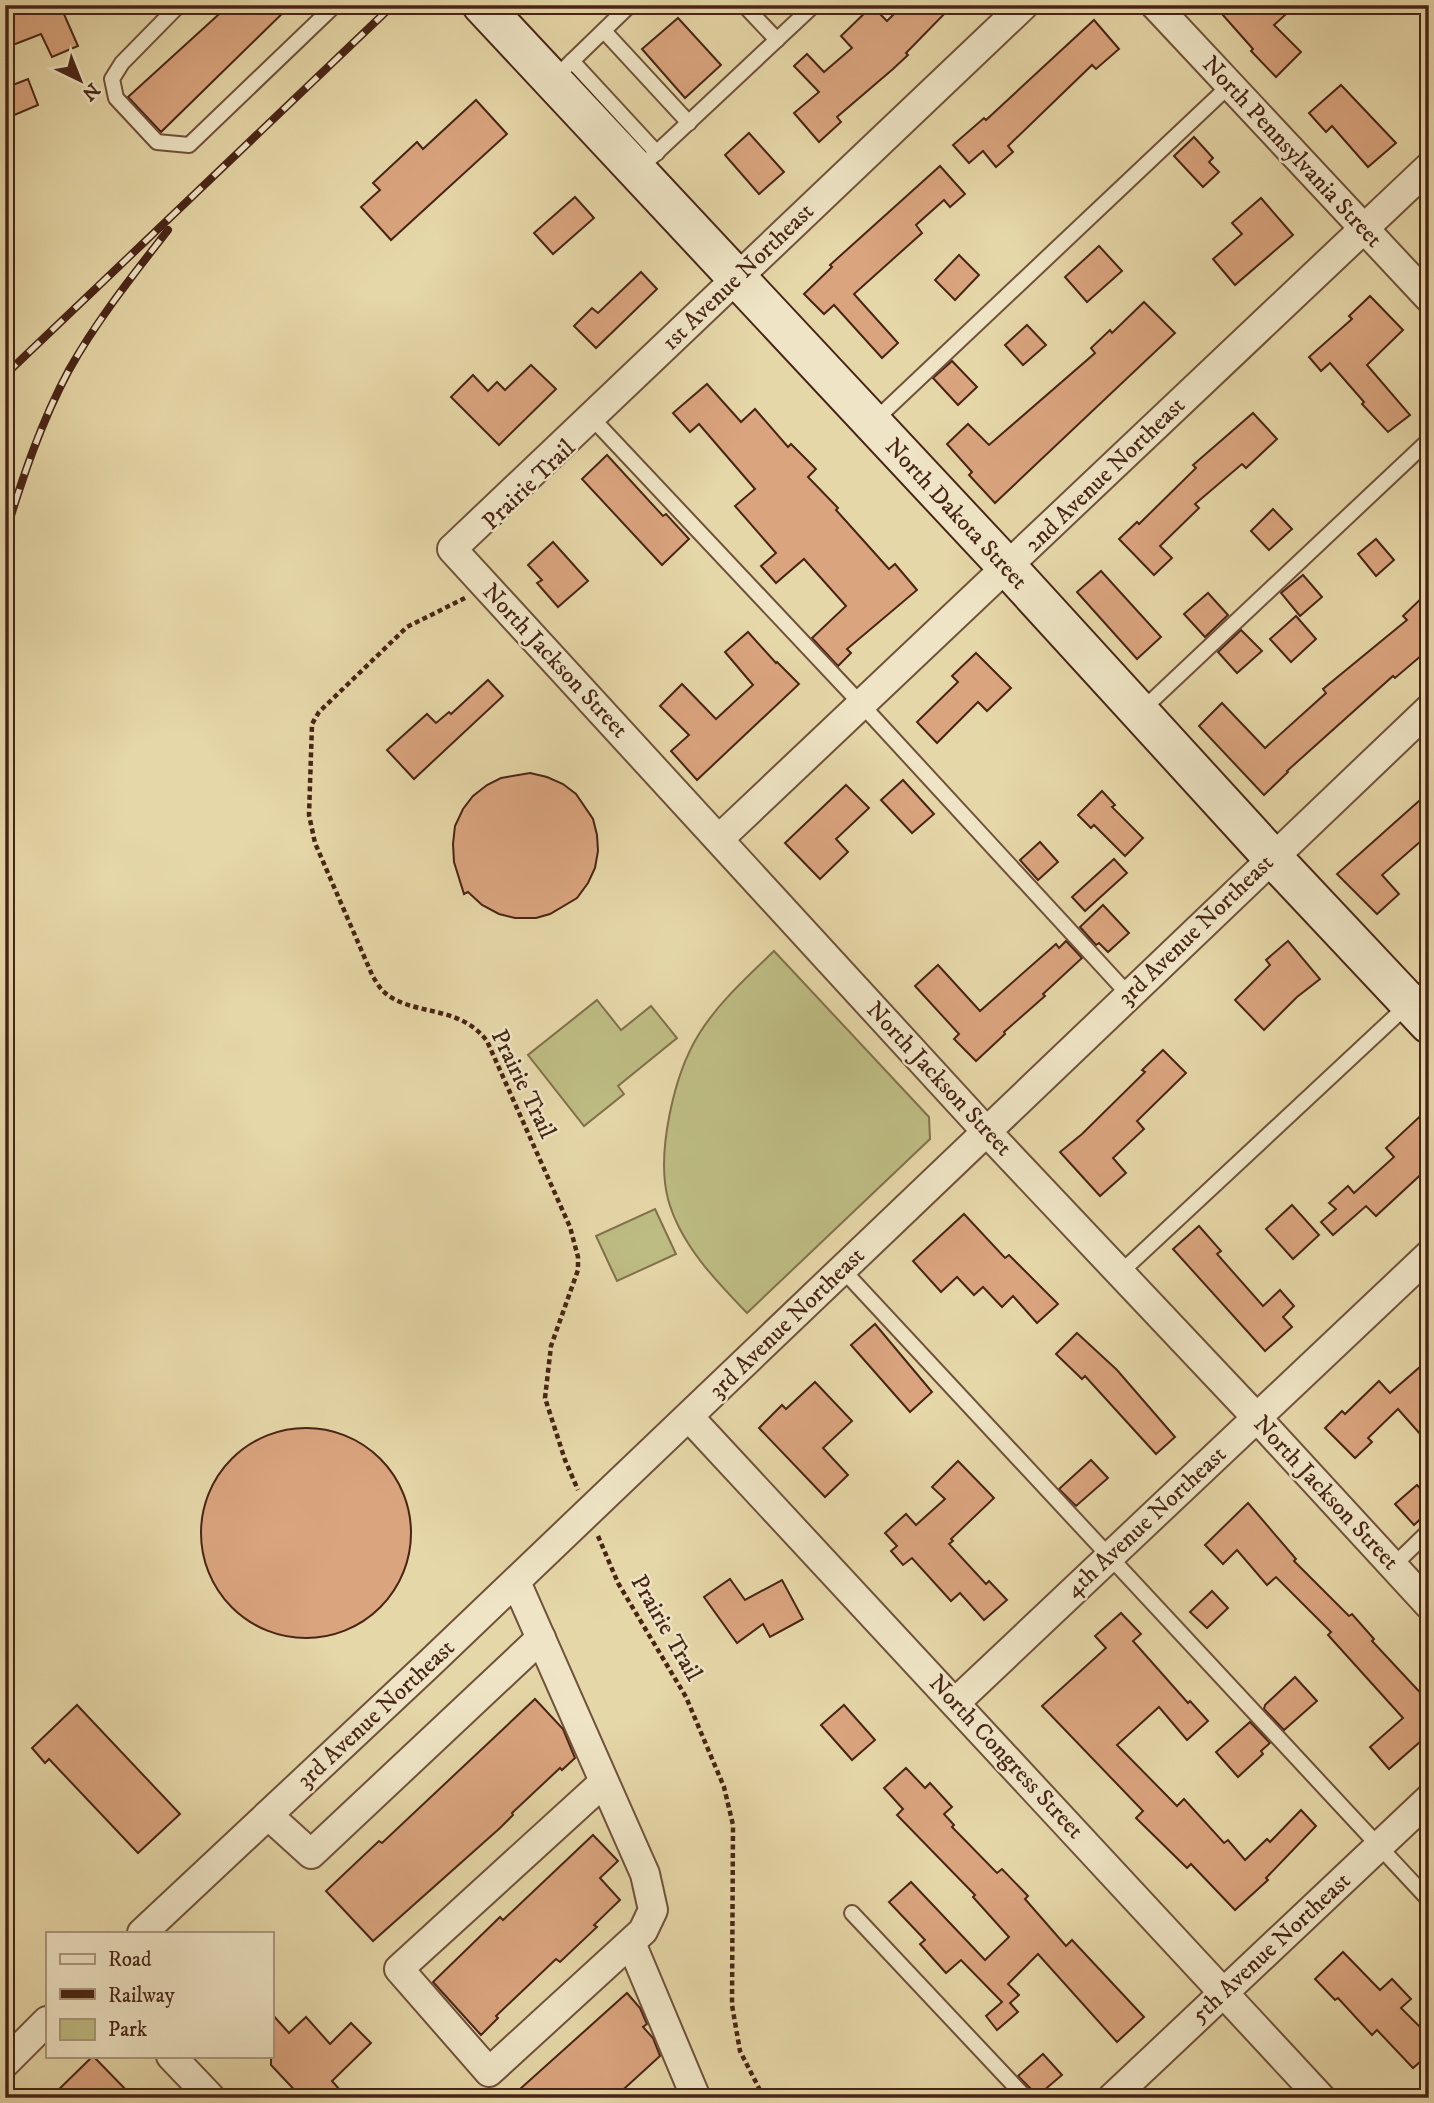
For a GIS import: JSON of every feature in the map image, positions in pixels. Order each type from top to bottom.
[{"type":"street","name":"North Dakota Street","points":[[482,5],[562,71],[636,151],[736,279],[1008,568],[1272,857],[1422,1004]]},
{"type":"street","name":"1st Avenue Northeast","points":[[452,549],[1024,5]]},
{"type":"street","name":"North Pennsylvania Street","points":[[1155,5],[1429,298]]},
{"type":"street","name":"2nd Avenue Northeast","points":[[719,839],[1429,167]]},
{"type":"street","name":"North Jackson Street","points":[[452,549],[986,1131],[1429,1605]]},
{"type":"street","name":"3rd Avenue Northeast","points":[[143,1932],[516,1582],[1429,709]]},
{"type":"street","name":"4th Avenue Northeast","points":[[956,1702],[1429,1255]]},
{"type":"street","name":"North Congress Street","points":[[689,1417],[1321,2098]]},
{"type":"street","points":[[516,1582],[645,1874],[653,1910],[643,1931],[489,2071],[399,1969],[604,1782]]},
{"type":"street","points":[[268,1815],[311,1854],[541,1638]]},
{"type":"street","name":"5th Avenue Northeast","points":[[1112,2098],[1429,1799]]},
{"type":"street","points":[[631,1942],[686,2093]]},
{"type":"street","points":[[5,2063],[46,2022]]},
{"type":"street","points":[[174,2058],[211,2098]]},
{"type":"lane","points":[[179,5],[122,63],[112,79],[116,98],[157,142],[189,145],[335,5]]},
{"type":"lane","points":[[562,71],[630,5]]},
{"type":"lane","points":[[744,5],[777,40]]},
{"type":"lane","points":[[636,151],[689,123],[814,5]]},
{"type":"lane","points":[[604,31],[689,123]]},
{"type":"lane","points":[[872,424],[1230,85]]},
{"type":"lane","points":[[591,417],[862,705],[1129,995]]},
{"type":"lane","points":[[1140,712],[1429,440]]},
{"type":"lane","points":[[1120,1273],[1422,1004]]},
{"type":"lane","points":[[842,1269],[1429,1900]]},
{"type":"lane","points":[[1393,1566],[1429,1531]]},
{"type":"lane","points":[[852,1913],[1026,2098]]},
{"type":"path","name":"Prairie Trail","points":[[482,583],[465,598],[407,627],[319,712],[312,724],[309,815],[315,843],[373,977],[383,992],[400,1001],[461,1019],[478,1029],[487,1041],[570,1227],[578,1256],[578,1270],[551,1346],[545,1398],[565,1460],[618,1583],[686,1697],[724,1787],[733,1825],[732,2005],[740,2052],[764,2098]]},
{"type":"green space","points":[[774,951],[929,1117],[930,1139],[747,1313],[700,1261],[681,1231],[668,1199],[664,1159],[675,1092],[690,1051],[715,1011]]},
{"type":"green space","points":[[597,1000],[621,1030],[651,1006],[677,1038],[618,1086],[624,1094],[584,1126],[528,1055]]},
{"type":"green space","points":[[655,1209],[676,1254],[617,1281],[596,1236]]},
{"type":"building","points":[[5,5],[60,5],[78,46],[52,57],[41,34],[5,48]]},
{"type":"building","points":[[229,5],[291,5],[161,132],[128,97]]},
{"type":"building","points":[[903,5],[953,5],[906,53],[908,55],[837,117],[841,122],[819,142],[794,113],[819,92],[794,66],[807,54],[824,72],[852,48],[841,36],[872,6],[887,21]]},
{"type":"building","points":[[1214,5],[1296,5],[1274,25],[1301,52],[1276,77]]},
{"type":"building","points":[[678,18],[721,65],[685,98],[642,49]]},
{"type":"building","points":[[1094,20],[1119,49],[1096,69],[1092,65],[1008,146],[1013,152],[996,167],[983,151],[969,163],[953,145],[984,118],[986,120]]},
{"type":"building","points":[[28,79],[38,105],[5,119],[5,88]]},
{"type":"building","points":[[1341,85],[1396,143],[1368,167],[1332,126],[1326,132],[1309,113]]},
{"type":"building","points":[[476,100],[507,134],[391,240],[361,207],[380,190],[373,183],[417,142],[423,149]]},
{"type":"building","points":[[749,133],[784,172],[759,194],[725,155]]},
{"type":"building","points":[[1194,137],[1213,158],[1209,162],[1219,172],[1203,187],[1174,156]]},
{"type":"building","points":[[940,166],[965,194],[950,207],[944,200],[916,225],[922,233],[854,294],[898,343],[882,358],[834,305],[824,314],[804,294],[832,267],[830,265]]},
{"type":"building","points":[[575,197],[594,218],[553,254],[534,233]]},
{"type":"building","points":[[1261,198],[1293,235],[1235,285],[1213,259],[1242,234],[1232,223]]},
{"type":"building","points":[[1099,246],[1122,271],[1087,302],[1065,277]]},
{"type":"building","points":[[959,255],[979,275],[955,300],[935,280]]},
{"type":"building","points":[[641,272],[657,289],[596,348],[574,326],[592,308],[598,313]]},
{"type":"building","points":[[1370,296],[1403,330],[1367,365],[1410,415],[1388,432],[1330,363],[1321,371],[1309,357],[1352,319],[1349,316]]},
{"type":"building","points":[[1144,302],[1175,333],[995,503],[969,475],[972,472],[947,444],[968,424],[989,445],[1095,353],[1091,348],[1110,330],[1112,333]]},
{"type":"building","points":[[1027,325],[1046,345],[1023,365],[1005,345]]},
{"type":"building","points":[[952,361],[977,387],[958,405],[933,378]]},
{"type":"building","points":[[531,365],[556,389],[499,445],[451,397],[473,375],[488,391],[497,382],[505,390]]},
{"type":"building","points":[[707,384],[741,422],[755,409],[788,447],[791,444],[816,469],[808,477],[838,508],[836,510],[889,569],[895,564],[917,590],[847,649],[851,653],[838,666],[812,638],[846,606],[804,559],[776,583],[761,566],[776,553],[735,506],[755,489],[699,424],[690,432],[673,413]]},
{"type":"building","points":[[1253,413],[1277,439],[1246,468],[1242,464],[1195,504],[1199,508],[1160,546],[1172,558],[1154,575],[1119,539],[1137,522],[1139,524],[1196,468],[1193,465]]},
{"type":"building","points":[[607,455],[663,516],[666,514],[689,539],[662,565],[582,479]]},
{"type":"building","points":[[1273,509],[1292,529],[1269,550],[1251,531]]},
{"type":"building","points":[[1376,539],[1394,560],[1376,576],[1358,554]]},
{"type":"building","points":[[553,542],[588,581],[558,607],[537,583],[542,580],[528,565]]},
{"type":"building","points":[[1101,571],[1161,637],[1137,659],[1077,592]]},
{"type":"building","points":[[1303,575],[1322,597],[1300,616],[1281,593]]},
{"type":"building","points":[[1429,591],[1429,649],[1395,678],[1393,676],[1264,795],[1199,726],[1222,703],[1265,748],[1326,693],[1323,689],[1407,620],[1403,616]]},
{"type":"building","points":[[1208,593],[1228,615],[1205,637],[1184,614]]},
{"type":"building","points":[[1296,616],[1316,639],[1291,662],[1270,639]]},
{"type":"building","points":[[1241,630],[1262,651],[1237,673],[1218,652]]},
{"type":"building","points":[[748,632],[799,684],[697,780],[671,751],[689,735],[660,706],[682,684],[716,719],[753,685],[725,652]]},
{"type":"building","points":[[976,653],[1011,688],[987,711],[978,702],[937,743],[917,722],[958,682],[952,676]]},
{"type":"building","points":[[488,680],[503,696],[414,779],[387,750],[427,714],[436,723],[449,712],[451,714]]},
{"type":"building","points":[[530,773],[563,784],[576,794],[593,819],[598,851],[595,868],[577,898],[550,914],[536,918],[515,918],[499,914],[482,905],[468,892],[464,894],[454,862],[453,844],[455,826],[473,796],[501,778]]},
{"type":"building","points":[[903,780],[934,814],[912,833],[881,800]]},
{"type":"building","points":[[846,785],[869,808],[836,839],[848,852],[820,879],[785,843]]},
{"type":"building","points":[[1102,791],[1115,805],[1112,807],[1143,838],[1125,856],[1094,825],[1091,828],[1078,815]]},
{"type":"building","points":[[1429,792],[1429,834],[1382,875],[1399,894],[1377,914],[1337,874]]},
{"type":"building","points":[[1040,842],[1058,862],[1038,880],[1020,860]]},
{"type":"building","points":[[1114,859],[1127,873],[1085,911],[1072,897]]},
{"type":"building","points":[[1103,905],[1129,933],[1108,952],[1099,943],[1096,945],[1080,927]]},
{"type":"building","points":[[1066,941],[1082,958],[976,1061],[954,1039],[959,1034],[915,986],[938,965],[980,1011],[1056,944],[1059,948]]},
{"type":"building","points":[[1288,941],[1320,979],[1297,997],[1264,1030],[1235,1000],[1270,965],[1266,960]]},
{"type":"building","points":[[1163,1050],[1186,1073],[1137,1121],[1144,1129],[1113,1158],[1126,1173],[1100,1196],[1060,1152],[1145,1072],[1142,1070]]},
{"type":"building","points":[[1429,1108],[1429,1167],[1376,1216],[1366,1206],[1333,1235],[1321,1222],[1336,1209],[1329,1203],[1348,1186],[1354,1193],[1394,1157],[1386,1148]]},
{"type":"building","points":[[1292,1205],[1319,1235],[1293,1259],[1266,1229]]},
{"type":"building","points":[[964,1214],[1005,1258],[1009,1255],[1058,1304],[1037,1323],[1013,1296],[1002,1307],[983,1287],[974,1295],[957,1277],[941,1292],[913,1261]]},
{"type":"building","points":[[1199,1226],[1221,1251],[1217,1254],[1263,1306],[1280,1290],[1294,1306],[1283,1317],[1292,1327],[1265,1351],[1173,1249]]},
{"type":"building","points":[[875,1324],[932,1392],[910,1412],[851,1345]]},
{"type":"building","points":[[1077,1333],[1117,1370],[1175,1437],[1156,1454],[1085,1376],[1082,1379],[1056,1354]]},
{"type":"building","points":[[1429,1359],[1429,1444],[1398,1409],[1368,1438],[1372,1442],[1355,1458],[1325,1428],[1342,1411],[1345,1414],[1379,1381],[1390,1393]]},
{"type":"building","points":[[815,1382],[852,1421],[823,1448],[848,1475],[825,1497],[759,1428],[782,1405],[786,1409]]},
{"type":"building","points":[[306,1428],[346,1436],[380,1459],[403,1493],[411,1533],[403,1573],[380,1607],[346,1630],[306,1638],[266,1630],[232,1607],[209,1573],[201,1533],[209,1493],[232,1459],[266,1436]]},
{"type":"building","points":[[1091,1460],[1108,1478],[1076,1506],[1059,1489]]},
{"type":"building","points":[[958,1461],[994,1498],[949,1544],[986,1584],[989,1581],[1007,1600],[984,1620],[960,1593],[951,1601],[912,1558],[903,1565],[891,1551],[897,1546],[885,1533],[906,1514],[916,1525],[945,1499],[932,1487]]},
{"type":"building","points":[[1417,1485],[1429,1498],[1429,1511],[1414,1525],[1395,1504]]},
{"type":"building","points":[[1248,1503],[1296,1559],[1294,1561],[1349,1616],[1352,1614],[1374,1639],[1372,1641],[1429,1702],[1429,1734],[1389,1769],[1370,1747],[1403,1718],[1328,1635],[1331,1632],[1276,1577],[1267,1585],[1237,1550],[1223,1564],[1205,1545]]},
{"type":"building","points":[[730,1579],[745,1600],[782,1580],[803,1619],[770,1637],[763,1624],[737,1643],[704,1597]]},
{"type":"building","points":[[1212,1591],[1228,1608],[1207,1628],[1190,1612]]},
{"type":"building","points":[[1121,1613],[1141,1634],[1133,1641],[1188,1703],[1190,1701],[1208,1721],[1187,1740],[1159,1707],[1117,1745],[1177,1806],[1184,1799],[1224,1843],[1228,1840],[1245,1860],[1267,1839],[1270,1842],[1301,1810],[1316,1826],[1266,1878],[1268,1880],[1235,1910],[1191,1864],[1187,1868],[1136,1818],[1143,1811],[1042,1706],[1106,1648],[1095,1636]]},
{"type":"building","points":[[1295,1677],[1317,1701],[1284,1730],[1264,1709]]},
{"type":"building","points":[[535,1699],[563,1729],[575,1758],[562,1770],[560,1768],[512,1813],[500,1828],[373,1941],[326,1891],[379,1841],[382,1843]]},
{"type":"building","points":[[77,1705],[180,1814],[138,1853],[49,1759],[45,1763],[32,1748]]},
{"type":"building","points":[[844,1705],[875,1740],[852,1760],[821,1725]]},
{"type":"building","points":[[1250,1722],[1270,1743],[1261,1751],[1263,1754],[1238,1777],[1216,1752]]},
{"type":"building","points":[[906,1768],[925,1788],[930,1783],[952,1807],[944,1814],[954,1825],[952,1827],[997,1873],[1002,1869],[1028,1896],[1025,1899],[1066,1946],[1072,1940],[1144,2017],[1117,2042],[1038,1954],[1008,1984],[1019,1995],[1010,2003],[1018,2012],[997,2030],[986,2016],[1002,2002],[961,1960],[946,1973],[920,1944],[925,1940],[889,1902],[911,1882],[985,1960],[1009,1937],[973,1897],[975,1895],[897,1815],[903,1809],[884,1788]]},
{"type":"building","points":[[593,1835],[618,1861],[600,1878],[620,1900],[594,1925],[597,1927],[560,1962],[556,1959],[496,2016],[498,2018],[481,2035],[433,1982],[500,1917],[503,1920]]},
{"type":"building","points":[[1343,1952],[1380,1990],[1392,1979],[1411,1999],[1401,2008],[1429,2036],[1429,2054],[1413,2068],[1377,2030],[1372,2035],[1338,1998],[1335,2000],[1315,1979]]},
{"type":"building","points":[[627,1993],[640,2008],[647,2024],[643,2027],[653,2038],[660,2056],[614,2098],[510,2098]]},
{"type":"building","points":[[273,2015],[289,2033],[306,2017],[330,2044],[351,2023],[371,2043],[332,2081],[347,2098],[302,2098],[271,2065]]},
{"type":"building","points":[[1043,2054],[1062,2075],[1035,2098],[1033,2091],[1018,2076]]},
{"type":"building","points":[[91,2058],[95,2058],[134,2098],[50,2098]]},
{"type":"railway","points":[[5,375],[393,5]]},
{"type":"railway","points":[[5,535],[33,451],[69,370],[103,316],[168,230]]}]
